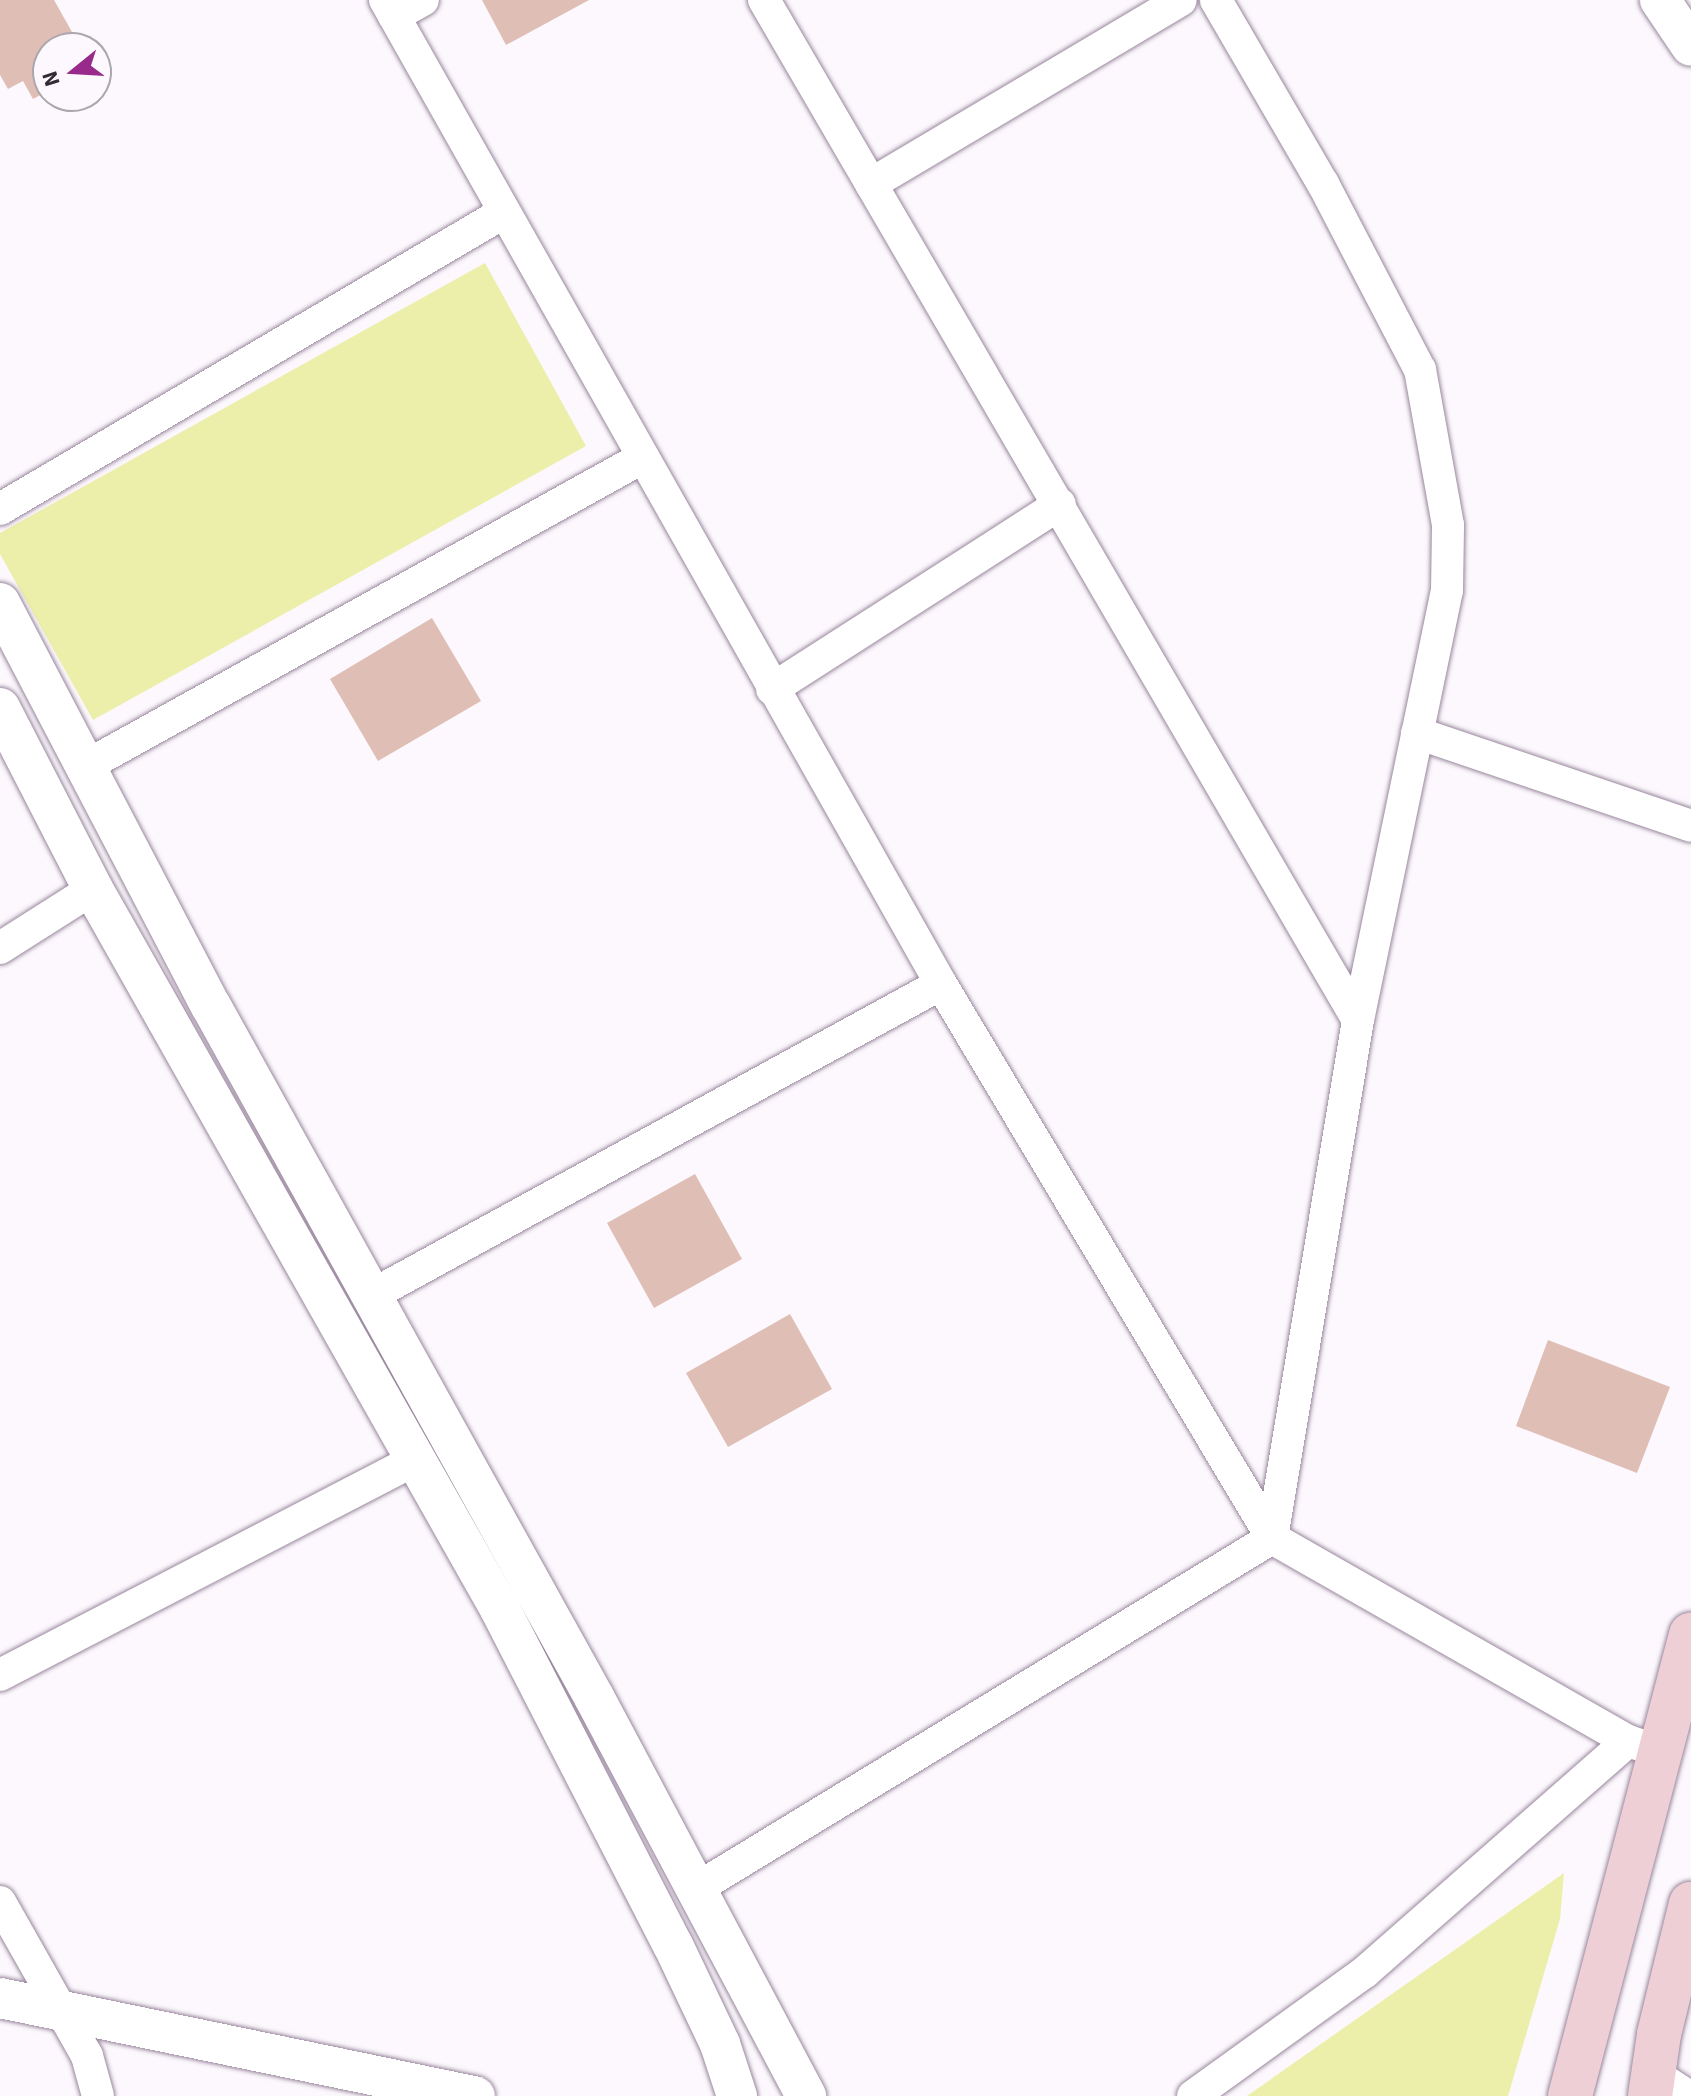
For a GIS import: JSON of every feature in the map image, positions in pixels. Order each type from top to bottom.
[{"type":"main road","points":[[1570,2096],[1643,1746],[1691,1635]]},
{"type":"main road","points":[[1661,2090],[1691,1904]]},
{"type":"street","points":[[423,0],[390,8],[640,459],[941,984],[1272,1538],[1643,1746],[1365,1972],[1193,2096]]},
{"type":"street","points":[[764,0],[1358,1020]]},
{"type":"street","points":[[871,184],[1181,0]]},
{"type":"street","points":[[694,1890],[1272,1538],[1358,1020],[1447,591],[1448,525],[1420,370],[1323,184],[1216,0]]},
{"type":"street","points":[[1660,0],[1691,46]]},
{"type":"street","points":[[0,509],[503,213]]},
{"type":"street","points":[[84,767],[640,459]]},
{"type":"street","points":[[772,689],[1060,504]]},
{"type":"street","points":[[0,603],[84,767],[806,2096]]},
{"type":"street","points":[[0,708],[93,889],[500,1609],[673,1945],[720,2044],[737,2096]]},
{"type":"street","points":[[1417,733],[1691,826]]},
{"type":"street","points":[[0,948],[93,889]]},
{"type":"street","points":[[372,1295],[941,984]]},
{"type":"street","points":[[0,1675],[415,1460]]},
{"type":"street","points":[[0,1902],[87,2056],[98,2096]]},
{"type":"street","points":[[0,1998],[475,2096]]},
{"type":"green space","points":[[485,263],[586,446],[93,720],[0,554],[0,533]]},
{"type":"green space","points":[[1564,1873],[1560,1919],[1508,2096],[1247,2096]]},
{"type":"building","points":[[0,0],[54,0],[72,32],[32,32],[32,97],[23,81],[8,89],[0,75]]},
{"type":"building","points":[[482,0],[589,0],[506,45]]},
{"type":"building","points":[[432,618],[481,701],[378,761],[330,679]]},
{"type":"building","points":[[695,1174],[742,1259],[654,1308],[607,1223]]},
{"type":"building","points":[[790,1314],[832,1389],[728,1447],[686,1373]]},
{"type":"building","points":[[1548,1340],[1670,1387],[1637,1473],[1516,1426]]}]
